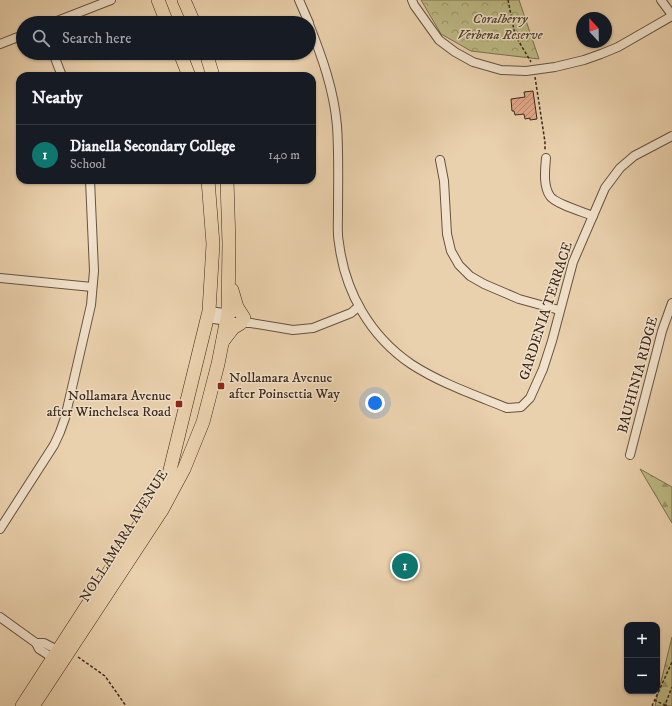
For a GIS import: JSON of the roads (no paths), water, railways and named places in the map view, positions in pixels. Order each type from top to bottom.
[{"type":"main road","points":[[158,0],[164,16]]},
{"type":"main road","points":[[184,0],[191,16]]},
{"type":"main road","points":[[183,60],[187,72]]},
{"type":"main road","points":[[208,60],[212,72]]},
{"type":"main road","name":"NOLLAMARA AVENUE","points":[[33,706],[162,490],[169,474],[208,315],[213,244],[208,184]]},
{"type":"main road","name":"NOLLAMARA AVENUE","points":[[22,706],[63,656],[166,504],[184,470],[205,414],[218,364],[227,317],[229,244],[227,184]]},
{"type":"main road","points":[[222,342],[233,328],[245,321],[237,306],[228,276]]},
{"type":"main road","points":[[177,445],[188,445],[205,414]]},
{"type":"street","points":[[70,16],[111,0]]},
{"type":"street","points":[[299,0],[306,16]]},
{"type":"street","points":[[412,0],[439,40],[455,52],[473,62],[501,70],[534,71],[584,60],[618,47],[672,16],[661,0]]},
{"type":"street","points":[[0,44],[16,38]]},
{"type":"street","points":[[208,315],[227,317],[293,330],[313,328],[351,313],[358,307],[345,273],[339,243],[337,126],[330,83],[316,44]]},
{"type":"street","points":[[56,60],[61,72]]},
{"type":"street","name":"GARDENIA TERRACE","points":[[358,307],[375,331],[393,349],[410,363],[429,375],[507,408],[521,408],[530,398],[543,369],[573,262],[605,188],[620,168],[634,156],[672,136]]},
{"type":"street","points":[[546,158],[546,187],[550,197],[593,216]]},
{"type":"street","points":[[440,160],[444,181],[447,234],[451,251],[459,265],[470,276],[484,284],[519,299],[559,310]]},
{"type":"street","points":[[0,529],[54,445],[65,418],[91,305],[94,271],[90,184]]},
{"type":"street","points":[[0,278],[92,287]]},
{"type":"street","name":"BAUHINIA RIDGE","points":[[630,455],[662,331],[672,303]]},
{"type":"street","points":[[0,617],[36,643],[39,649],[63,656]]},
{"type":"place","name":"Nollamara Avenue after Poinsettia Way","points":[[221,386]]},
{"type":"place","name":"Nollamara Avenue after Winchelsea Road","points":[[179,404]]},
{"type":"place","name":"Dianella Secondary College","points":[[405,566]]},
{"type":"park label","name":"Coralberry Verbena Reserve","points":[[500,28]]}]
